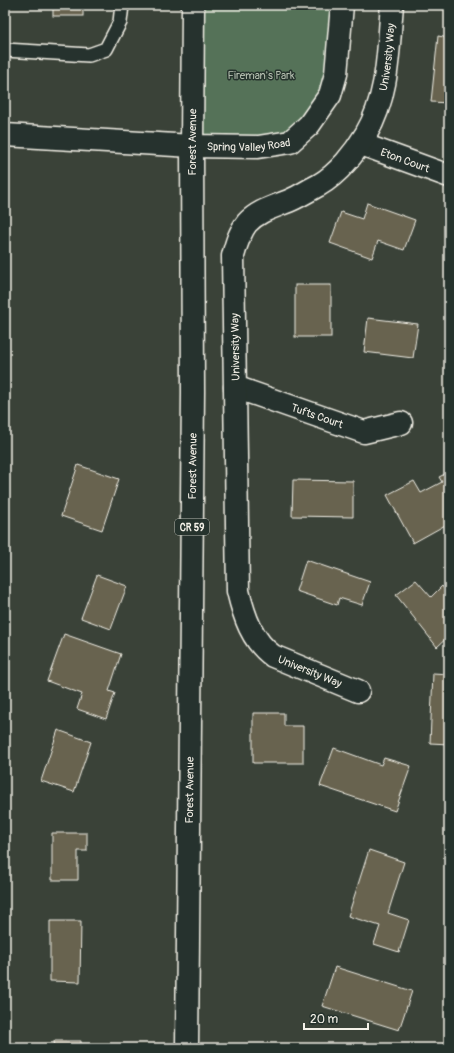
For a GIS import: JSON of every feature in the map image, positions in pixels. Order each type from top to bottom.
[{"type":"street","name":"Forest Avenue","points":[[187,1048],[193,392],[193,5]]},
{"type":"street","name":"Spring Valley Road","points":[[5,135],[192,146],[258,148],[290,142],[309,125],[330,95],[336,74],[342,5]]},
{"type":"street","name":"University Way","points":[[358,691],[273,656],[254,636],[243,614],[238,591],[233,256],[238,239],[247,223],[262,211],[295,198],[321,184],[342,166],[361,144],[378,109],[385,82],[392,5]]},
{"type":"street","name":"Eton Court","points":[[361,144],[449,176]]},
{"type":"street","name":"Tufts Court","points":[[235,387],[364,432],[400,423]]},
{"type":"lane","points":[[5,50],[89,55],[106,49],[120,22],[122,5]]},
{"type":"green space","name":"Fireman's Park","points":[[193,5],[342,5],[336,74],[290,142],[192,146]]},
{"type":"building","points":[[53,5],[83,5],[83,16],[53,16]]},
{"type":"building","points":[[438,36],[449,38],[449,103],[431,102]]},
{"type":"building","points":[[367,203],[415,220],[404,250],[378,241],[372,258],[330,243],[341,212],[362,219]]},
{"type":"building","points":[[295,285],[331,285],[331,337],[295,337]]},
{"type":"building","points":[[368,318],[418,324],[413,358],[364,352]]},
{"type":"building","points":[[78,465],[119,479],[102,530],[61,516]]},
{"type":"building","points":[[449,472],[449,523],[413,543],[387,495],[414,481],[421,493],[442,482],[439,477]]},
{"type":"building","points":[[293,480],[353,481],[353,517],[292,516]]},
{"type":"building","points":[[306,560],[370,582],[362,605],[339,598],[337,605],[296,591]]},
{"type":"building","points":[[97,575],[127,586],[111,629],[81,618]]},
{"type":"building","points":[[416,580],[431,597],[442,586],[449,595],[449,636],[437,647],[396,595]]},
{"type":"building","points":[[64,634],[121,654],[109,691],[115,693],[106,719],[77,709],[82,694],[47,681]]},
{"type":"building","points":[[433,673],[449,674],[449,744],[430,743]]},
{"type":"building","points":[[253,713],[284,713],[284,726],[303,726],[303,763],[253,763]]},
{"type":"building","points":[[58,730],[91,742],[74,792],[41,781]]},
{"type":"building","points":[[334,748],[381,765],[384,758],[411,766],[395,811],[320,786]]},
{"type":"building","points":[[52,833],[87,833],[87,851],[78,851],[78,880],[52,880]]},
{"type":"building","points":[[369,850],[404,862],[388,913],[409,920],[399,952],[374,944],[380,926],[348,916]]},
{"type":"building","points":[[50,921],[81,921],[80,982],[50,981]]},
{"type":"building","points":[[335,967],[412,991],[399,1030],[322,1006]]},
{"type":"building","points":[[54,1041],[81,1041],[81,1048],[55,1048]]}]
